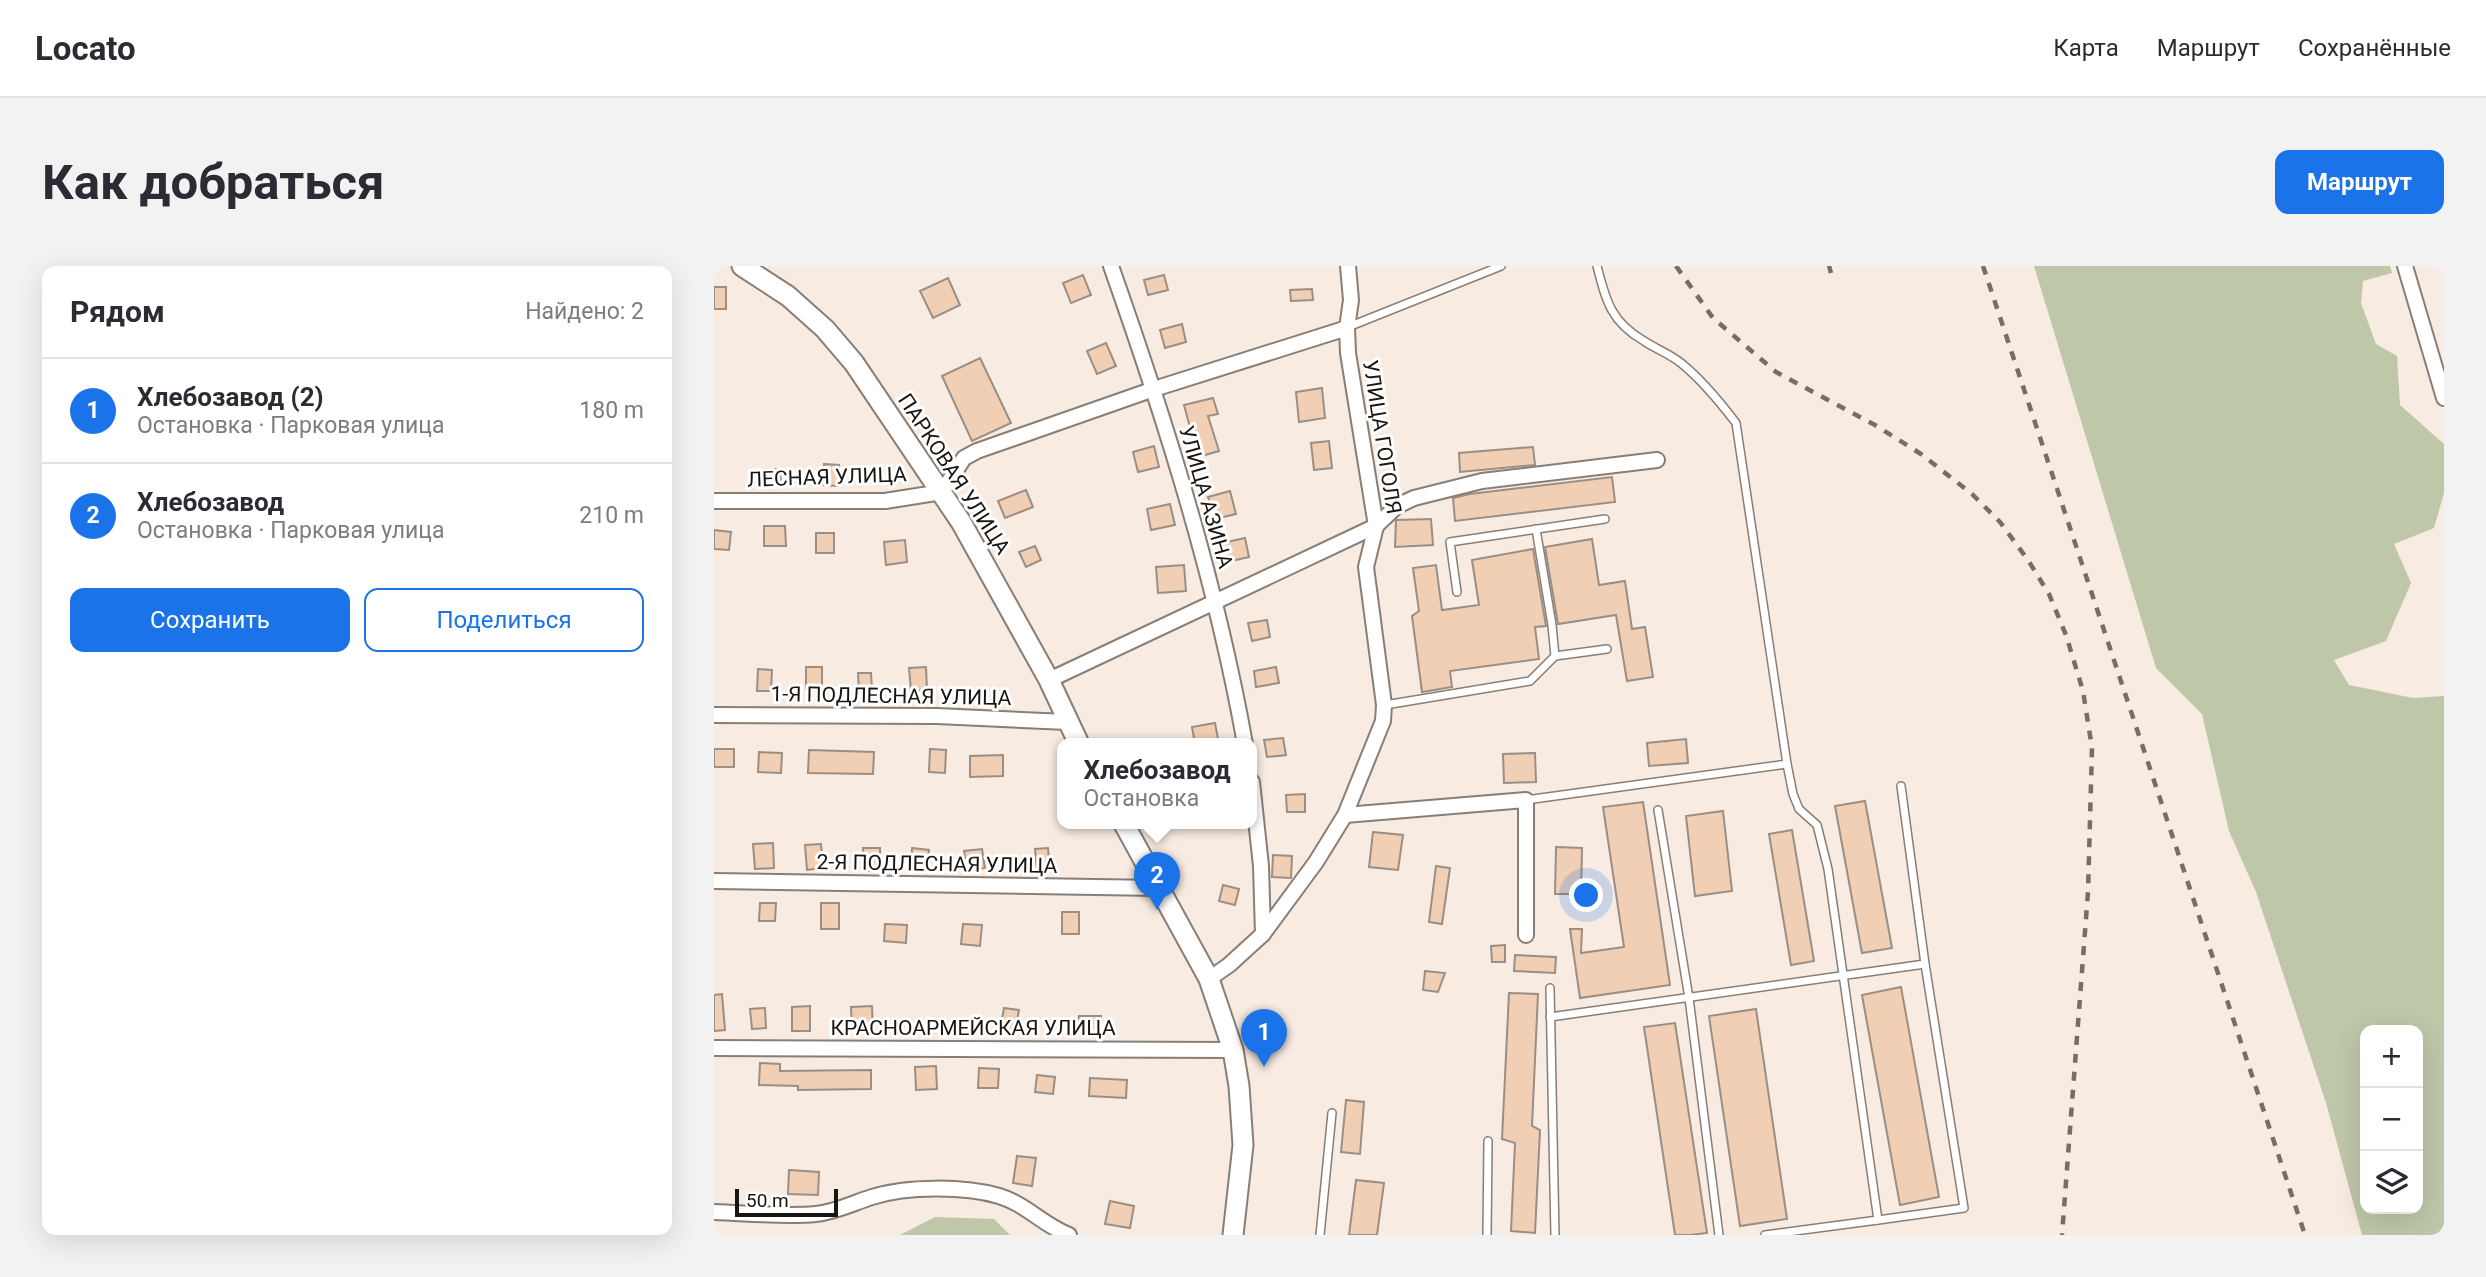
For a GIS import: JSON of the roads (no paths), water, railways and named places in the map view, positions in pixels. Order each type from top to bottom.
[{"type":"main road","name":"ПАРКОВАЯ УЛИЦА","points":[[742,266],[788,296],[825,329],[854,363],[961,522],[1049,680],[1076,738]]},
{"type":"main road","points":[[1127,829],[1209,979],[1233,1050],[1239,1086],[1243,1145],[1233,1235]]},
{"type":"street","name":"УЛИЦА АЗИНА","points":[[1111,266],[1154,389],[1214,602],[1244,738]]},
{"type":"street","name":"УЛИЦА ГОГОЛЯ","points":[[1209,979],[1263,934],[1316,862],[1345,815],[1383,721],[1384,705],[1366,566],[1376,526],[1348,353],[1347,328],[1351,300],[1348,266]]},
{"type":"street","points":[[2405,266],[2444,398]]},
{"type":"street","points":[[942,492],[964,458],[978,452],[1154,389],[1347,328]]},
{"type":"street","points":[[1049,680],[1376,526],[1397,506],[1414,498],[1482,481],[1657,460]]},
{"type":"street","name":"ЛЕСНАЯ УЛИЦА","points":[[714,501],[885,500],[942,492]]},
{"type":"street","name":"1-Я ПОДЛЕСНАЯ УЛИЦА","points":[[714,715],[937,716],[1067,722]]},
{"type":"street","points":[[1345,815],[1526,800],[1526,935]]},
{"type":"street","points":[[1257,829],[1261,866],[1263,934]]},
{"type":"street","name":"2-Я ПОДЛЕСНАЯ УЛИЦА","points":[[714,881],[1159,888]]},
{"type":"street","name":"КРАСНОАРМЕЙСКАЯ УЛИЦА","points":[[714,1048],[1233,1050]]},
{"type":"street","points":[[714,1212],[816,1214],[842,1209],[897,1191],[964,1191],[998,1195],[1022,1205],[1069,1235]]},
{"type":"lane","points":[[1347,328],[1482,270],[1500,266]]},
{"type":"lane","points":[[1597,266],[1606,302],[1619,323],[1638,338],[1680,362],[1724,406],[1736,423],[1793,794],[1799,809],[1817,825],[1821,836],[1878,1220]]},
{"type":"lane","points":[[1457,592],[1450,542],[1605,519]]},
{"type":"lane","points":[[1536,529],[1555,656]]},
{"type":"lane","points":[[1384,705],[1530,681],[1555,656],[1607,649]]},
{"type":"lane","points":[[1526,800],[1787,764]]},
{"type":"lane","points":[[1765,1235],[1964,1208],[1925,964],[1901,786]]},
{"type":"lane","points":[[1658,810],[1689,998],[1719,1235]]},
{"type":"lane","points":[[1550,1017],[1925,964]]},
{"type":"lane","points":[[1550,988],[1556,1235]]},
{"type":"lane","points":[[1320,1235],[1332,1113]]},
{"type":"lane","points":[[1487,1235],[1488,1141]]},
{"type":"railway","points":[[1676,266],[1713,318],[1776,372],[1875,425],[1921,454],[1972,494],[2000,522],[2028,560],[2049,594],[2066,635],[2083,691],[2092,748],[2088,892],[2062,1235]]},
{"type":"railway","points":[[1829,266],[1831,273]]},
{"type":"railway","points":[[1983,266],[2305,1235]]},
{"type":"place","name":"Хлебозавод","points":[[1157,910]]},
{"type":"place","name":"Хлебозавод (2)","points":[[1264,1067]]}]
